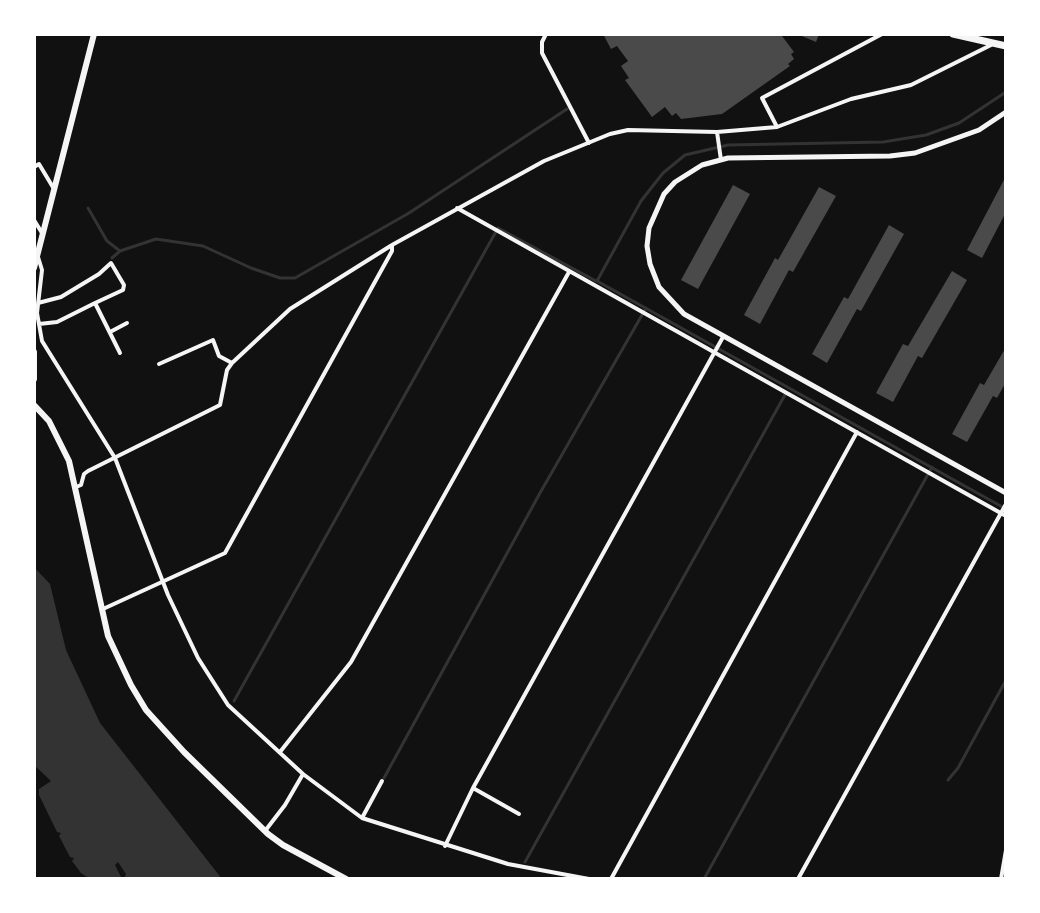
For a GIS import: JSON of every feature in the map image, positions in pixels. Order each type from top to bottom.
[{"type":"highway","points":[[953,34],[1006,46]]},
{"type":"main road","points":[[34,268],[94,34]]},
{"type":"main road","points":[[34,352],[34,379]]},
{"type":"main road","points":[[34,405],[49,421],[62,445],[76,487],[101,610],[118,659],[146,710],[265,831],[283,845],[346,879]]},
{"type":"street","points":[[546,34],[542,53],[589,143]]},
{"type":"street","points":[[777,127],[762,98],[882,34]]},
{"type":"street","points":[[76,487],[81,485],[86,472],[220,405],[227,370],[232,363],[290,309],[392,245],[544,161],[610,134],[628,130],[717,132],[777,127],[851,99],[911,85],[993,43]]},
{"type":"street","points":[[1006,112],[979,130],[915,153],[721,160],[688,171],[664,194],[649,228],[647,246],[659,287],[684,314],[1006,493]]},
{"type":"street","points":[[717,132],[721,160]]},
{"type":"street","points":[[34,167],[39,164],[54,189]]},
{"type":"street","points":[[457,208],[925,471],[1004,510],[798,879]]},
{"type":"street","points":[[34,220],[42,233]]},
{"type":"street","points":[[101,610],[225,553],[392,251],[392,245]]},
{"type":"street","points":[[37,255],[42,270],[38,303],[42,341],[115,458],[162,581],[198,658],[228,705],[303,774],[362,818],[508,864],[559,876],[589,879]]},
{"type":"street","points":[[38,303],[61,297],[111,263],[124,285],[123,290],[57,322],[39,324]]},
{"type":"street","points":[[279,753],[351,662],[569,272]]},
{"type":"street","points":[[95,303],[120,353]]},
{"type":"street","points":[[110,332],[127,323]]},
{"type":"street","points":[[445,846],[473,788],[723,337]]},
{"type":"street","points":[[159,364],[213,340],[219,356],[232,363]]},
{"type":"street","points":[[611,879],[857,432]]},
{"type":"street","points":[[265,831],[303,774]]},
{"type":"street","points":[[362,818],[382,781]]},
{"type":"street","points":[[473,788],[519,814]]},
{"type":"street","points":[[1001,879],[1006,850]]},
{"type":"shaded area","points":[[34,567],[50,584],[66,650],[100,723],[222,879],[124,879],[126,874],[118,862],[115,865],[122,879],[90,879],[72,861],[74,858],[70,857],[59,836],[61,833],[57,832],[39,795],[39,789],[51,781],[34,765]]},
{"type":"building","points":[[603,34],[785,34],[782,36],[794,52],[791,54],[794,59],[788,64],[790,66],[722,114],[681,119],[676,113],[672,116],[665,107],[652,117],[625,80],[629,78],[621,66],[628,61],[617,46],[611,49]]},
{"type":"building","points":[[797,34],[819,34],[816,42]]},
{"type":"building","points":[[1006,176],[1006,212],[982,258],[967,250]]},
{"type":"building","points":[[733,185],[750,194],[698,289],[681,280]]},
{"type":"building","points":[[819,187],[836,196],[793,272],[789,270],[760,324],[744,315]]},
{"type":"building","points":[[889,225],[904,234],[861,311],[857,309],[827,363],[812,354],[844,297],[848,299]]},
{"type":"building","points":[[952,271],[967,280],[922,358],[918,356],[893,402],[876,393],[903,344],[908,346]]},
{"type":"building","points":[[1006,347],[1006,382],[997,398],[993,396],[967,442],[952,434],[980,383],[984,385]]},
{"type":"waterway","points":[[1006,92],[959,123],[926,135],[883,142],[728,145],[685,155],[663,173],[641,201],[597,281],[1006,509]]},
{"type":"waterway","points":[[88,208],[107,241],[120,251],[156,239],[203,246],[251,268],[280,278],[295,278],[409,213],[567,109]]},
{"type":"waterway","points":[[234,701],[498,228],[596,281]]},
{"type":"waterway","points":[[112,258],[120,251]]},
{"type":"waterway","points":[[384,778],[540,493],[646,308]]},
{"type":"waterway","points":[[525,862],[786,393]]},
{"type":"waterway","points":[[704,879],[932,467]]},
{"type":"waterway","points":[[948,780],[958,768],[1006,680]]}]
